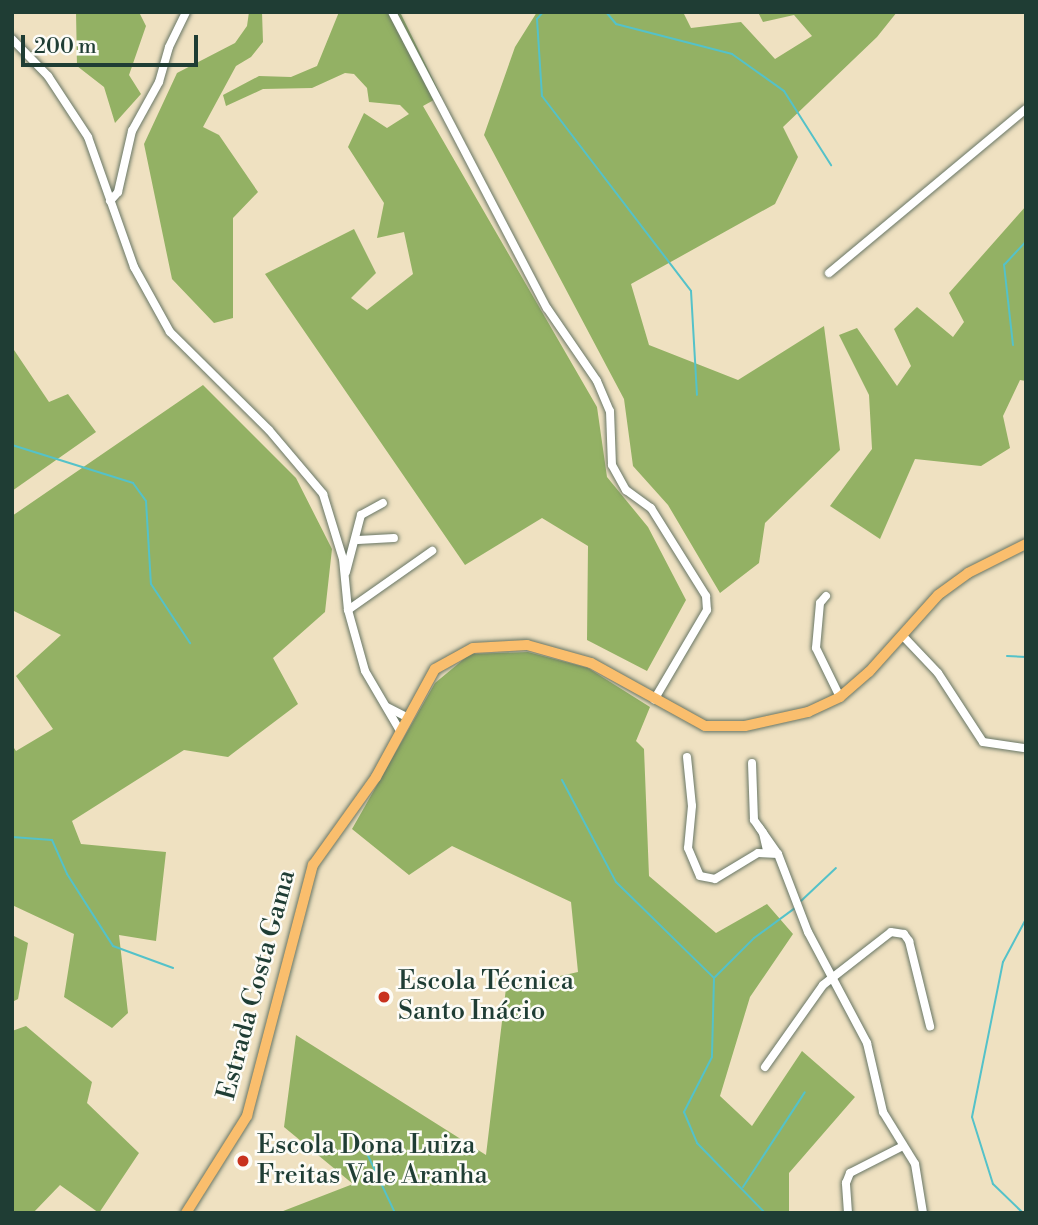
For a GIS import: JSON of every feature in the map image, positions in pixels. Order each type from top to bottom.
[{"type":"main road","name":"Estrada Costa Gama","points":[[186,1213],[247,1116],[285,981],[305,881],[376,777],[435,669],[460,653],[492,644],[527,645],[574,657],[705,726],[724,727],[808,712],[840,697],[954,583],[1026,544]]},
{"type":"street","points":[[110,201],[118,192],[132,131],[159,82],[169,47],[186,12]]},
{"type":"street","points":[[392,12],[547,308],[597,381],[610,411],[612,465],[626,490],[650,507],[706,596],[707,610],[654,700]]},
{"type":"street","points":[[12,39],[48,76],[88,137],[134,267],[170,332],[269,430],[323,494],[345,575],[348,610],[365,671],[400,731]]},
{"type":"street","points":[[829,273],[1026,109]]},
{"type":"street","points":[[345,575],[358,540],[361,515],[383,503]]},
{"type":"street","points":[[358,540],[394,538]]},
{"type":"street","points":[[348,610],[432,551]]},
{"type":"street","points":[[826,596],[820,603],[816,648],[840,697]]},
{"type":"street","points":[[902,635],[938,673],[983,742],[1024,748]]},
{"type":"street","points":[[387,707],[407,717]]},
{"type":"street","points":[[687,757],[692,806],[688,848],[700,876],[715,879],[767,851],[778,854]]},
{"type":"street","points":[[752,763],[754,820],[778,854],[808,932],[834,974],[873,1058],[883,1112],[918,1173],[923,1213]]},
{"type":"street","points":[[759,827],[767,851]]},
{"type":"street","points":[[765,1067],[795,1019],[834,974],[891,932],[904,934],[930,1026]]},
{"type":"street","points":[[848,1213],[846,1183],[850,1173],[903,1146]]},
{"type":"green space","points":[[76,12],[139,12],[146,26],[129,75],[141,94],[115,123],[104,87],[77,66]]},
{"type":"green space","points":[[249,12],[262,12],[263,42],[251,57],[236,66],[203,127],[219,135],[258,192],[233,218],[233,318],[214,323],[172,279],[144,144],[177,73],[235,43],[247,26]]},
{"type":"green space","points":[[339,12],[400,12],[441,96],[423,106],[597,407],[607,477],[648,527],[686,600],[647,671],[587,640],[588,546],[542,518],[465,565],[265,274],[354,229],[376,273],[351,298],[367,310],[413,274],[404,232],[377,238],[384,203],[348,147],[364,113],[387,128],[409,114],[400,105],[369,102],[367,88],[354,74],[345,73],[312,88],[263,89],[226,106],[223,95],[259,76],[291,77],[317,66]]},
{"type":"green space","points":[[537,12],[683,12],[691,28],[741,22],[775,59],[812,36],[794,15],[763,22],[758,12],[897,12],[877,37],[783,127],[798,157],[775,204],[631,284],[649,345],[738,380],[824,326],[840,450],[765,523],[759,563],[720,593],[668,505],[633,466],[624,399],[484,135],[515,47]]},
{"type":"green space","points":[[1026,206],[1026,381],[1020,380],[1003,416],[1010,448],[981,466],[915,459],[880,539],[830,506],[872,449],[869,395],[839,335],[857,328],[897,386],[911,366],[894,329],[917,307],[953,337],[964,322],[949,293]]},
{"type":"green space","points":[[12,347],[49,402],[68,394],[96,432],[12,491]]},
{"type":"green space","points":[[203,385],[296,478],[332,549],[325,612],[273,658],[298,704],[228,757],[184,750],[72,821],[81,844],[166,852],[156,941],[119,935],[128,1013],[112,1028],[64,997],[74,934],[12,905],[12,745],[16,751],[53,729],[16,676],[61,635],[12,610],[12,516]]},
{"type":"green space","points":[[528,652],[588,668],[650,707],[636,741],[644,749],[649,876],[716,933],[767,904],[793,934],[750,997],[720,1096],[752,1126],[802,1051],[855,1097],[789,1173],[789,1213],[278,1213],[353,1184],[284,1127],[296,1035],[486,1155],[506,988],[578,972],[571,902],[452,846],[409,875],[352,829],[435,683],[470,654]]},
{"type":"green space","points":[[12,935],[28,943],[18,999],[12,1002]]},
{"type":"green space","points":[[26,1026],[92,1082],[87,1103],[139,1153],[99,1213],[60,1185],[33,1213],[12,1213],[12,1031]]},
{"type":"waterway","points":[[543,12],[537,19],[542,96],[691,291],[697,395]]},
{"type":"waterway","points":[[606,12],[616,24],[732,54],[784,91],[831,165]]},
{"type":"waterway","points":[[1013,345],[1004,265],[1026,241]]},
{"type":"waterway","points":[[12,445],[133,483],[146,501],[151,584],[190,643]]},
{"type":"waterway","points":[[1007,656],[1026,657]]},
{"type":"waterway","points":[[562,780],[616,882],[714,978],[712,1057],[684,1112],[697,1143],[765,1213]]},
{"type":"waterway","points":[[12,837],[52,840],[67,874],[113,946],[173,968]]},
{"type":"waterway","points":[[801,901],[836,868]]},
{"type":"waterway","points":[[715,977],[754,938],[795,908]]},
{"type":"waterway","points":[[1023,1213],[993,1184],[972,1117],[1003,962],[1026,919]]},
{"type":"waterway","points":[[743,1187],[805,1092]]},
{"type":"waterway","points":[[364,1147],[395,1213]]},
{"type":"waterway","points":[[403,1213],[422,1213]]},
{"type":"place","name":"Escola Técnica Santo Inácio","points":[[384,997]]},
{"type":"place","name":"Escola Dona Luiza Freitas Vale Aranha","points":[[243,1161]]}]
